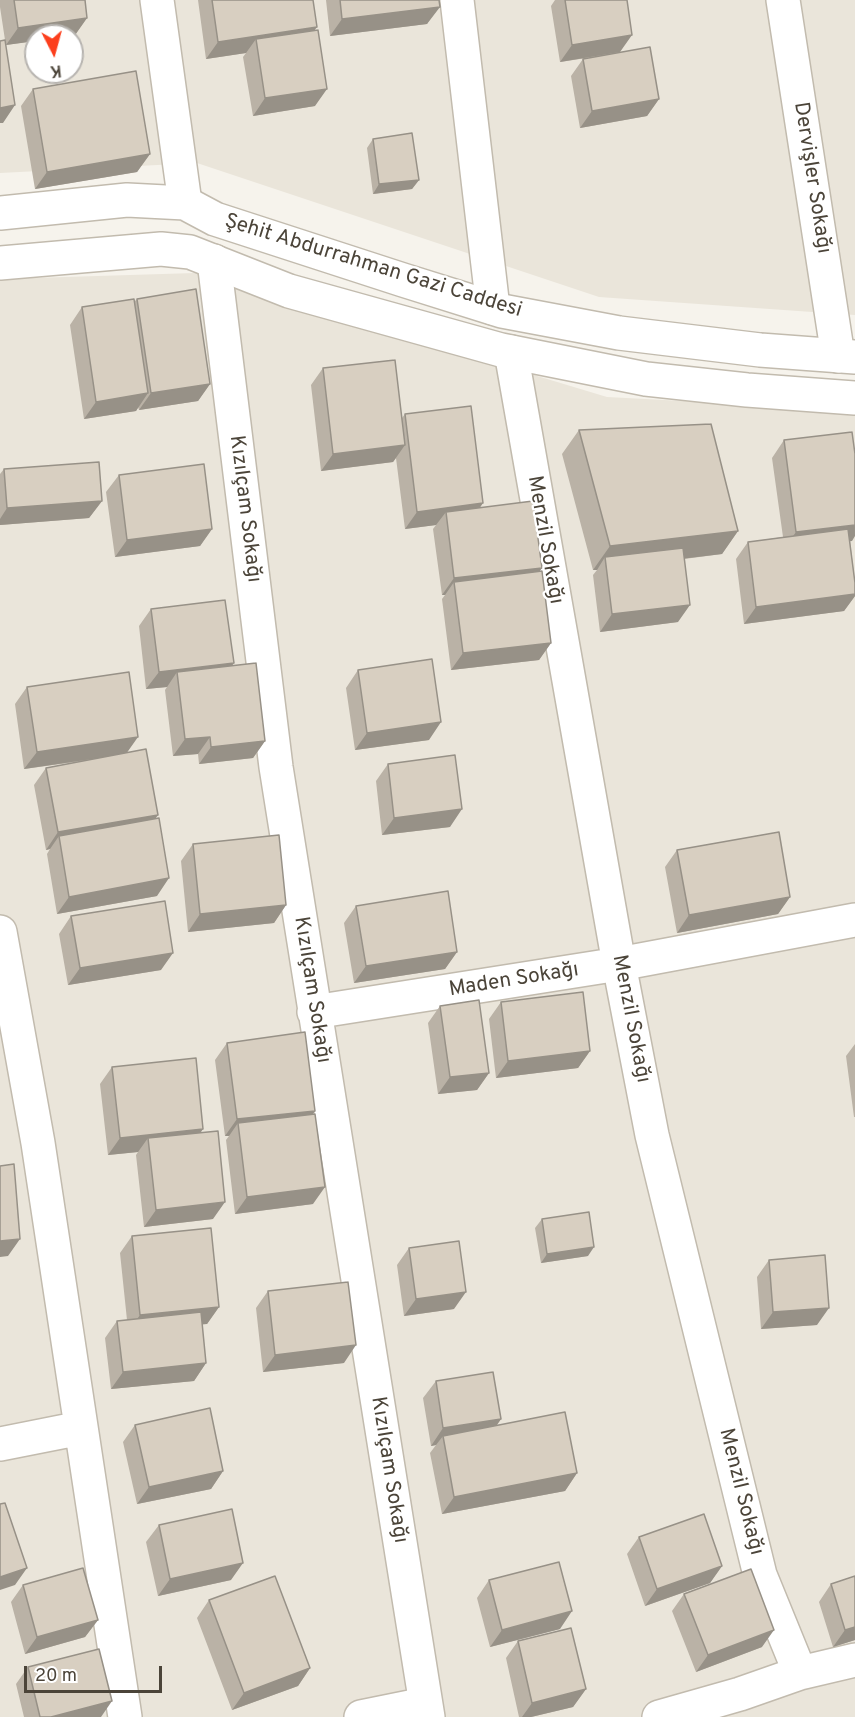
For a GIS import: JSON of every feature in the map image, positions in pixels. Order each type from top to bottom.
[{"type":"street","name":"Kızılçam Sokağı","points":[[157,0],[185,203],[214,261],[276,767],[427,1711]]},
{"type":"street","name":"Menzil Sokağı","points":[[456,0],[493,308],[511,352],[619,964],[652,1135],[760,1575],[800,1673]]},
{"type":"street","name":"Dervişler Sokağı","points":[[783,0],[854,404]]},
{"type":"street","name":"Şehit Abdurrahman Gazi Caddesi","points":[[0,213],[127,200],[185,203],[215,219],[493,308],[619,333],[760,350],[847,357]]},
{"type":"street","name":"Şehit Abdurrahman Gazi Caddesi","points":[[0,262],[161,249],[190,252],[289,291],[511,352],[646,379],[854,404]]},
{"type":"street","name":"Maden Sokağı","points":[[314,1012],[619,964],[855,920]]},
{"type":"street","points":[[0,932],[10,1047],[38,1143],[124,1717]]},
{"type":"street","points":[[0,1444],[81,1428]]},
{"type":"street","points":[[659,1717],[744,1705],[800,1673],[855,1660]]},
{"type":"street","points":[[361,1717],[427,1711]]},
{"type":"shaded area","points":[[0,0],[855,0],[855,315],[599,297],[197,163],[0,173]]},
{"type":"shaded area","points":[[195,273],[607,397],[855,410],[855,1717],[0,1717],[0,279]]},
{"type":"building","points":[[14,0],[85,0],[87,18],[46,24],[24,24],[24,27],[18,28]]},
{"type":"building","points":[[212,0],[313,0],[317,27],[218,42]]},
{"type":"building","points":[[340,0],[439,0],[440,7],[342,19]]},
{"type":"building","points":[[565,0],[627,0],[632,35],[572,45]]},
{"type":"building","points":[[318,30],[327,89],[265,98],[256,39]]},
{"type":"building","points":[[5,40],[15,105],[0,108],[0,41]]},
{"type":"building","points":[[650,47],[659,99],[592,111],[583,59]]},
{"type":"building","points":[[136,71],[150,154],[47,172],[33,89],[62,84],[84,84],[84,80]]},
{"type":"building","points":[[412,133],[419,180],[379,184],[373,139]]},
{"type":"building","points":[[196,289],[210,384],[151,393],[137,299]]},
{"type":"building","points":[[134,299],[148,393],[96,402],[82,307]]},
{"type":"building","points":[[395,360],[405,445],[333,454],[323,368]]},
{"type":"building","points":[[471,406],[483,503],[417,512],[405,414]]},
{"type":"building","points":[[711,424],[738,531],[610,546],[579,430]]},
{"type":"building","points":[[852,432],[855,454],[855,525],[796,532],[784,440]]},
{"type":"building","points":[[99,462],[102,501],[7,508],[4,469]]},
{"type":"building","points":[[204,464],[212,529],[127,540],[119,475]]},
{"type":"building","points":[[533,501],[542,568],[454,578],[446,512]]},
{"type":"building","points":[[848,529],[855,594],[756,607],[748,542]]},
{"type":"building","points":[[683,548],[690,605],[612,614],[605,557]]},
{"type":"building","points":[[542,571],[551,643],[463,653],[454,582]]},
{"type":"building","points":[[225,600],[234,663],[159,672],[151,609]]},
{"type":"building","points":[[432,659],[441,722],[367,733],[358,670]]},
{"type":"building","points":[[256,663],[265,741],[211,747],[210,737],[185,739],[177,672]]},
{"type":"building","points":[[129,672],[138,737],[37,752],[27,687]]},
{"type":"building","points":[[146,749],[158,815],[58,832],[46,768]]},
{"type":"building","points":[[455,755],[462,809],[394,818],[388,764]]},
{"type":"building","points":[[159,818],[169,878],[69,897],[59,836]]},
{"type":"building","points":[[779,832],[790,897],[689,915],[677,850]]},
{"type":"building","points":[[279,835],[286,905],[200,914],[193,844]]},
{"type":"building","points":[[448,891],[457,952],[366,966],[356,906]]},
{"type":"building","points":[[165,901],[173,953],[80,968],[71,916]]},
{"type":"building","points":[[583,992],[590,1051],[508,1061],[501,1002]]},
{"type":"building","points":[[479,1000],[489,1073],[450,1077],[440,1006]]},
{"type":"building","points":[[305,1032],[315,1111],[237,1119],[227,1043]]},
{"type":"building","points":[[196,1058],[203,1129],[120,1138],[112,1067]]},
{"type":"building","points":[[315,1114],[325,1187],[247,1197],[238,1123]]},
{"type":"building","points":[[218,1131],[225,1202],[156,1210],[148,1138]]},
{"type":"building","points":[[14,1164],[20,1239],[0,1241],[0,1166]]},
{"type":"building","points":[[589,1212],[594,1247],[547,1254],[542,1219]]},
{"type":"building","points":[[211,1228],[219,1307],[140,1315],[132,1236]]},
{"type":"building","points":[[459,1241],[466,1292],[416,1299],[409,1248]]},
{"type":"building","points":[[825,1255],[829,1308],[773,1312],[769,1260]]},
{"type":"building","points":[[348,1282],[356,1345],[275,1355],[268,1291]]},
{"type":"building","points":[[201,1312],[206,1363],[123,1372],[117,1321]]},
{"type":"building","points":[[493,1372],[501,1419],[443,1428],[436,1381]]},
{"type":"building","points":[[210,1408],[223,1471],[149,1487],[135,1425]]},
{"type":"building","points":[[565,1412],[577,1473],[454,1497],[443,1436]]},
{"type":"building","points":[[5,1503],[27,1568],[0,1577],[0,1504]]},
{"type":"building","points":[[232,1509],[243,1563],[170,1579],[159,1525]]},
{"type":"building","points":[[704,1514],[722,1566],[657,1589],[639,1537]]},
{"type":"building","points":[[559,1562],[572,1611],[502,1630],[489,1580]]},
{"type":"building","points":[[83,1568],[98,1620],[37,1637],[23,1585]]},
{"type":"building","points":[[751,1569],[774,1630],[708,1655],[684,1594]]},
{"type":"building","points":[[275,1576],[310,1668],[244,1693],[209,1600]]},
{"type":"building","points":[[855,1576],[855,1627],[845,1630],[831,1584]]},
{"type":"building","points":[[571,1628],[586,1689],[532,1703],[518,1641]]},
{"type":"building","points":[[99,1649],[112,1701],[51,1717],[40,1717],[28,1667]]}]
